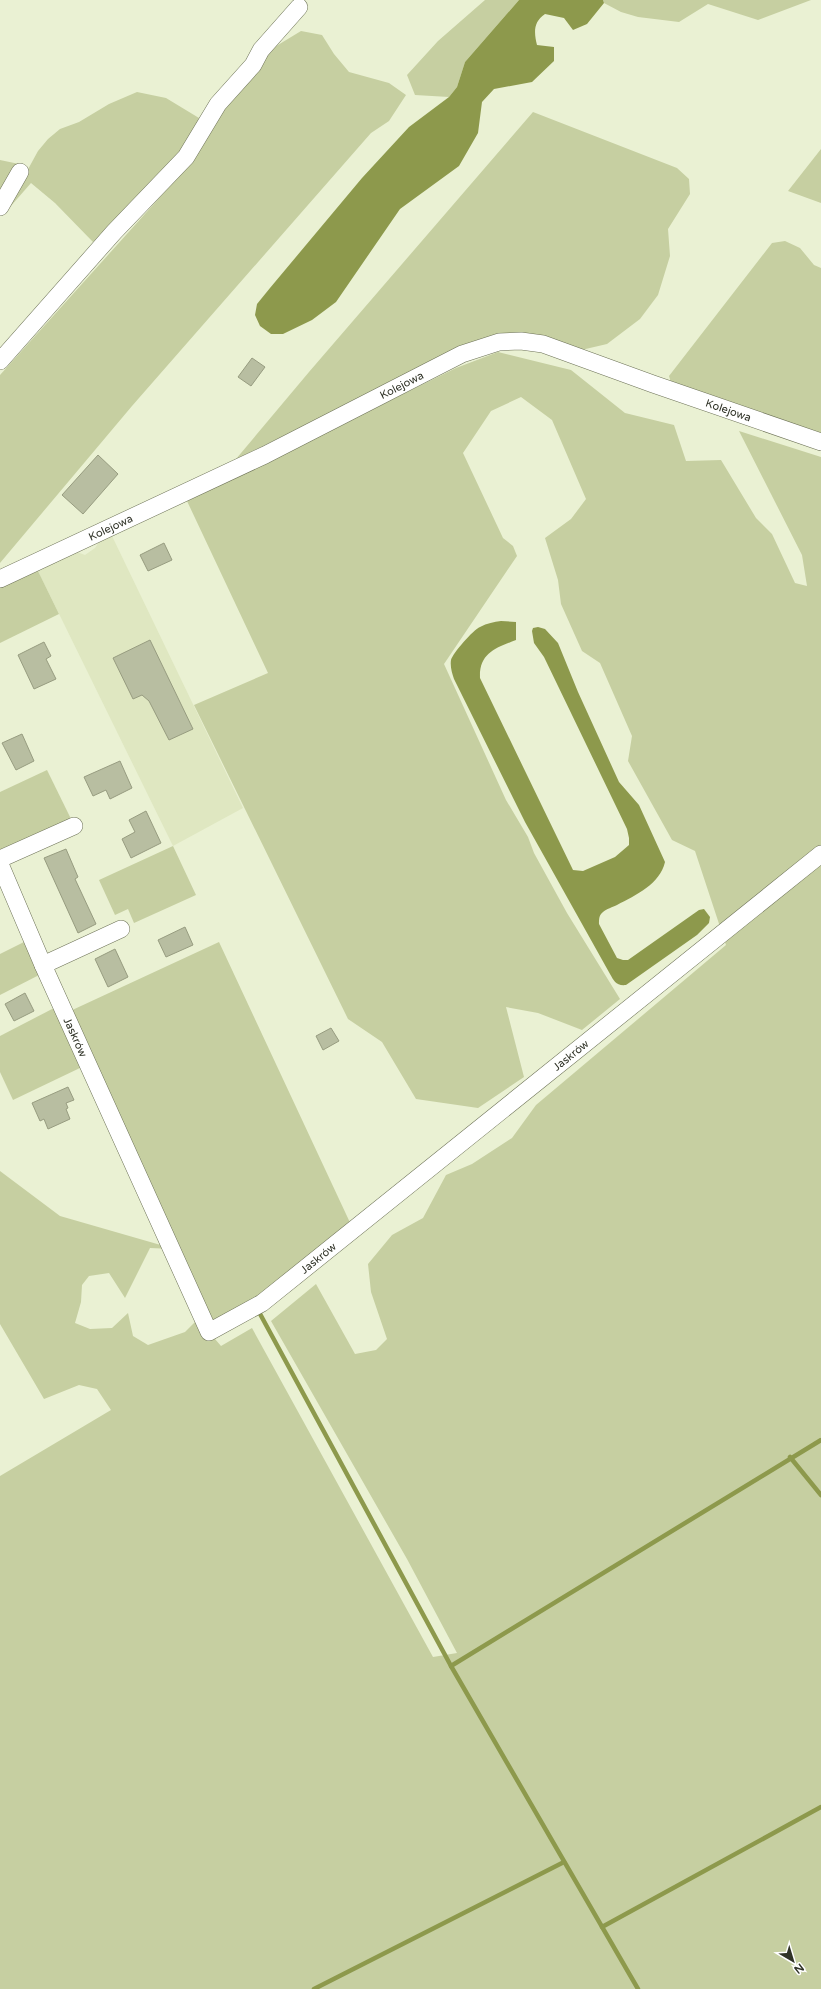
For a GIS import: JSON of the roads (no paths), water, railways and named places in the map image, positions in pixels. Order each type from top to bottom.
[{"type":"street","points":[[0,361],[124,221],[186,157],[218,104],[253,66],[261,50],[299,7]]},
{"type":"street","points":[[0,207],[20,172]]},
{"type":"street","name":"Kolejowa","points":[[0,579],[265,454],[462,354],[499,342],[521,341],[543,344],[660,387],[821,442]]},
{"type":"street","points":[[0,859],[74,826]]},
{"type":"street","name":"Jaskrów","points":[[0,864],[43,965],[210,1332],[262,1302],[821,854]]},
{"type":"street","points":[[43,965],[121,929]]},
{"type":"waterway","points":[[259,1312],[451,1666],[638,1989]]},
{"type":"waterway","points":[[451,1666],[821,1440]]},
{"type":"waterway","points":[[790,1457],[821,1495]]},
{"type":"waterway","points":[[602,1927],[821,1807]]},
{"type":"waterway","points":[[314,1989],[564,1862]]}]
